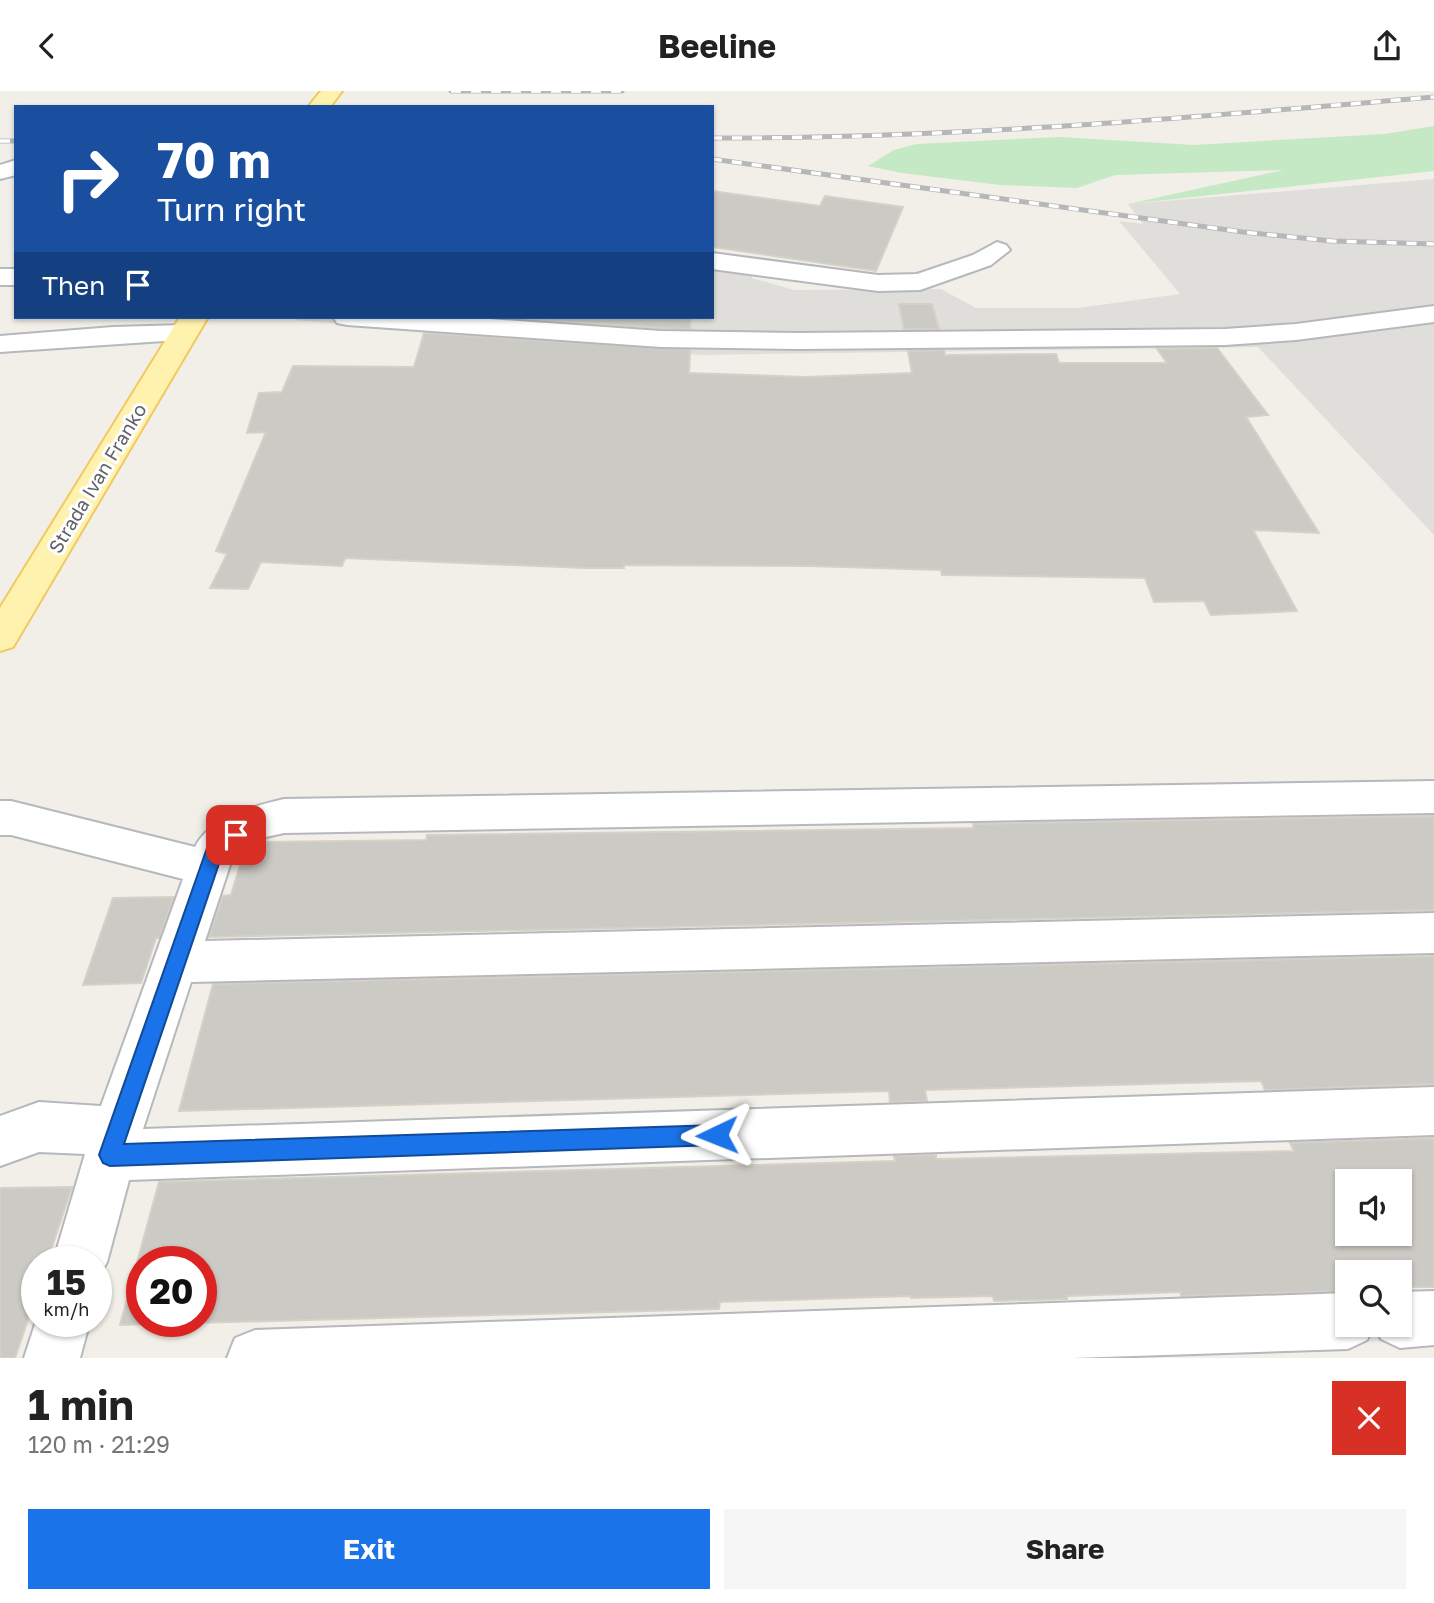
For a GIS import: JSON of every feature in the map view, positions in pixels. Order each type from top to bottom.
[{"type":"main road","points":[[321,105],[332,91]]},
{"type":"main road","name":"Strada Ivan Franko","points":[[0,638],[189,325]]},
{"type":"lane","points":[[714,261],[877,283],[920,282],[982,260],[997,250]]},
{"type":"lane","points":[[376,319],[661,339],[799,341],[1225,337],[1296,332],[1434,314]]},
{"type":"lane","points":[[0,344],[113,335],[189,325]]},
{"type":"lane","points":[[85,1246],[114,1143],[215,848],[256,822],[284,816],[1434,797]]},
{"type":"lane","points":[[0,818],[11,818],[208,868]]},
{"type":"lane","points":[[176,962],[1434,933]]},
{"type":"lane","points":[[0,1141],[39,1127],[114,1143],[1434,1111]]},
{"type":"lane","points":[[1412,1319],[1434,1318]]},
{"type":"lane","points":[[255,1358],[1335,1321]]},
{"type":"lane","points":[[52,1358],[58,1337]]},
{"type":"shaded area","points":[[1434,179],[1434,535],[1258,347],[701,355],[296,320],[714,319],[714,255],[750,260],[752,278],[794,290],[941,289],[976,308],[1078,308],[1180,294],[1119,221],[1143,224],[1128,204]]},
{"type":"green space","points":[[1434,126],[1434,171],[1128,204],[1284,170],[1115,175],[1077,188],[1000,185],[868,166],[894,150],[917,144],[1059,137],[1194,145],[1385,134]]},
{"type":"building","points":[[714,191],[820,206],[825,196],[903,207],[876,271],[714,247]]},
{"type":"building","points":[[899,304],[932,304],[939,329],[904,329]]},
{"type":"building","points":[[525,319],[691,319],[690,329]]},
{"type":"building","points":[[424,333],[690,350],[689,373],[806,377],[912,373],[908,351],[944,350],[945,355],[1056,354],[1059,363],[1167,363],[1157,349],[1217,348],[1268,415],[1246,417],[1319,533],[1253,530],[1297,611],[1211,615],[1204,601],[1154,602],[1145,578],[942,575],[941,570],[809,566],[624,565],[624,568],[585,568],[345,558],[342,566],[261,562],[248,589],[210,588],[227,554],[216,551],[266,432],[247,433],[259,393],[282,392],[293,366],[414,367]]},
{"type":"building","points":[[1434,816],[1434,910],[209,937],[223,896],[231,895],[243,855],[264,842],[426,840],[427,835],[974,828],[973,824]]},
{"type":"building","points":[[174,897],[159,938],[156,938],[141,983],[83,985],[113,898]]},
{"type":"building","points":[[1434,956],[1434,1084],[1265,1090],[1261,1081],[925,1090],[927,1101],[890,1102],[889,1091],[179,1111],[213,984]]},
{"type":"building","points":[[1434,1138],[1434,1287],[1412,1287],[1412,1260],[1335,1260],[1335,1291],[1181,1296],[1181,1292],[994,1301],[993,1296],[911,1296],[720,1302],[719,1309],[217,1322],[217,1246],[142,1246],[159,1182],[895,1161],[894,1156],[936,1155],[936,1159],[1294,1151],[1290,1143]]},
{"type":"building","points":[[72,1187],[52,1246],[21,1246],[22,1337],[15,1358],[0,1358],[0,1188]]},
{"type":"building","points":[[126,1303],[126,1325],[120,1325]]},
{"type":"railway","points":[[451,91],[622,91]]},
{"type":"railway","points":[[714,138],[983,131],[1434,97]]},
{"type":"railway","points":[[0,141],[14,141]]},
{"type":"railway","points":[[714,159],[1243,232],[1332,241],[1434,244]]},
{"type":"route","points":[[236,835],[215,848],[110,1155],[717,1135]]}]
